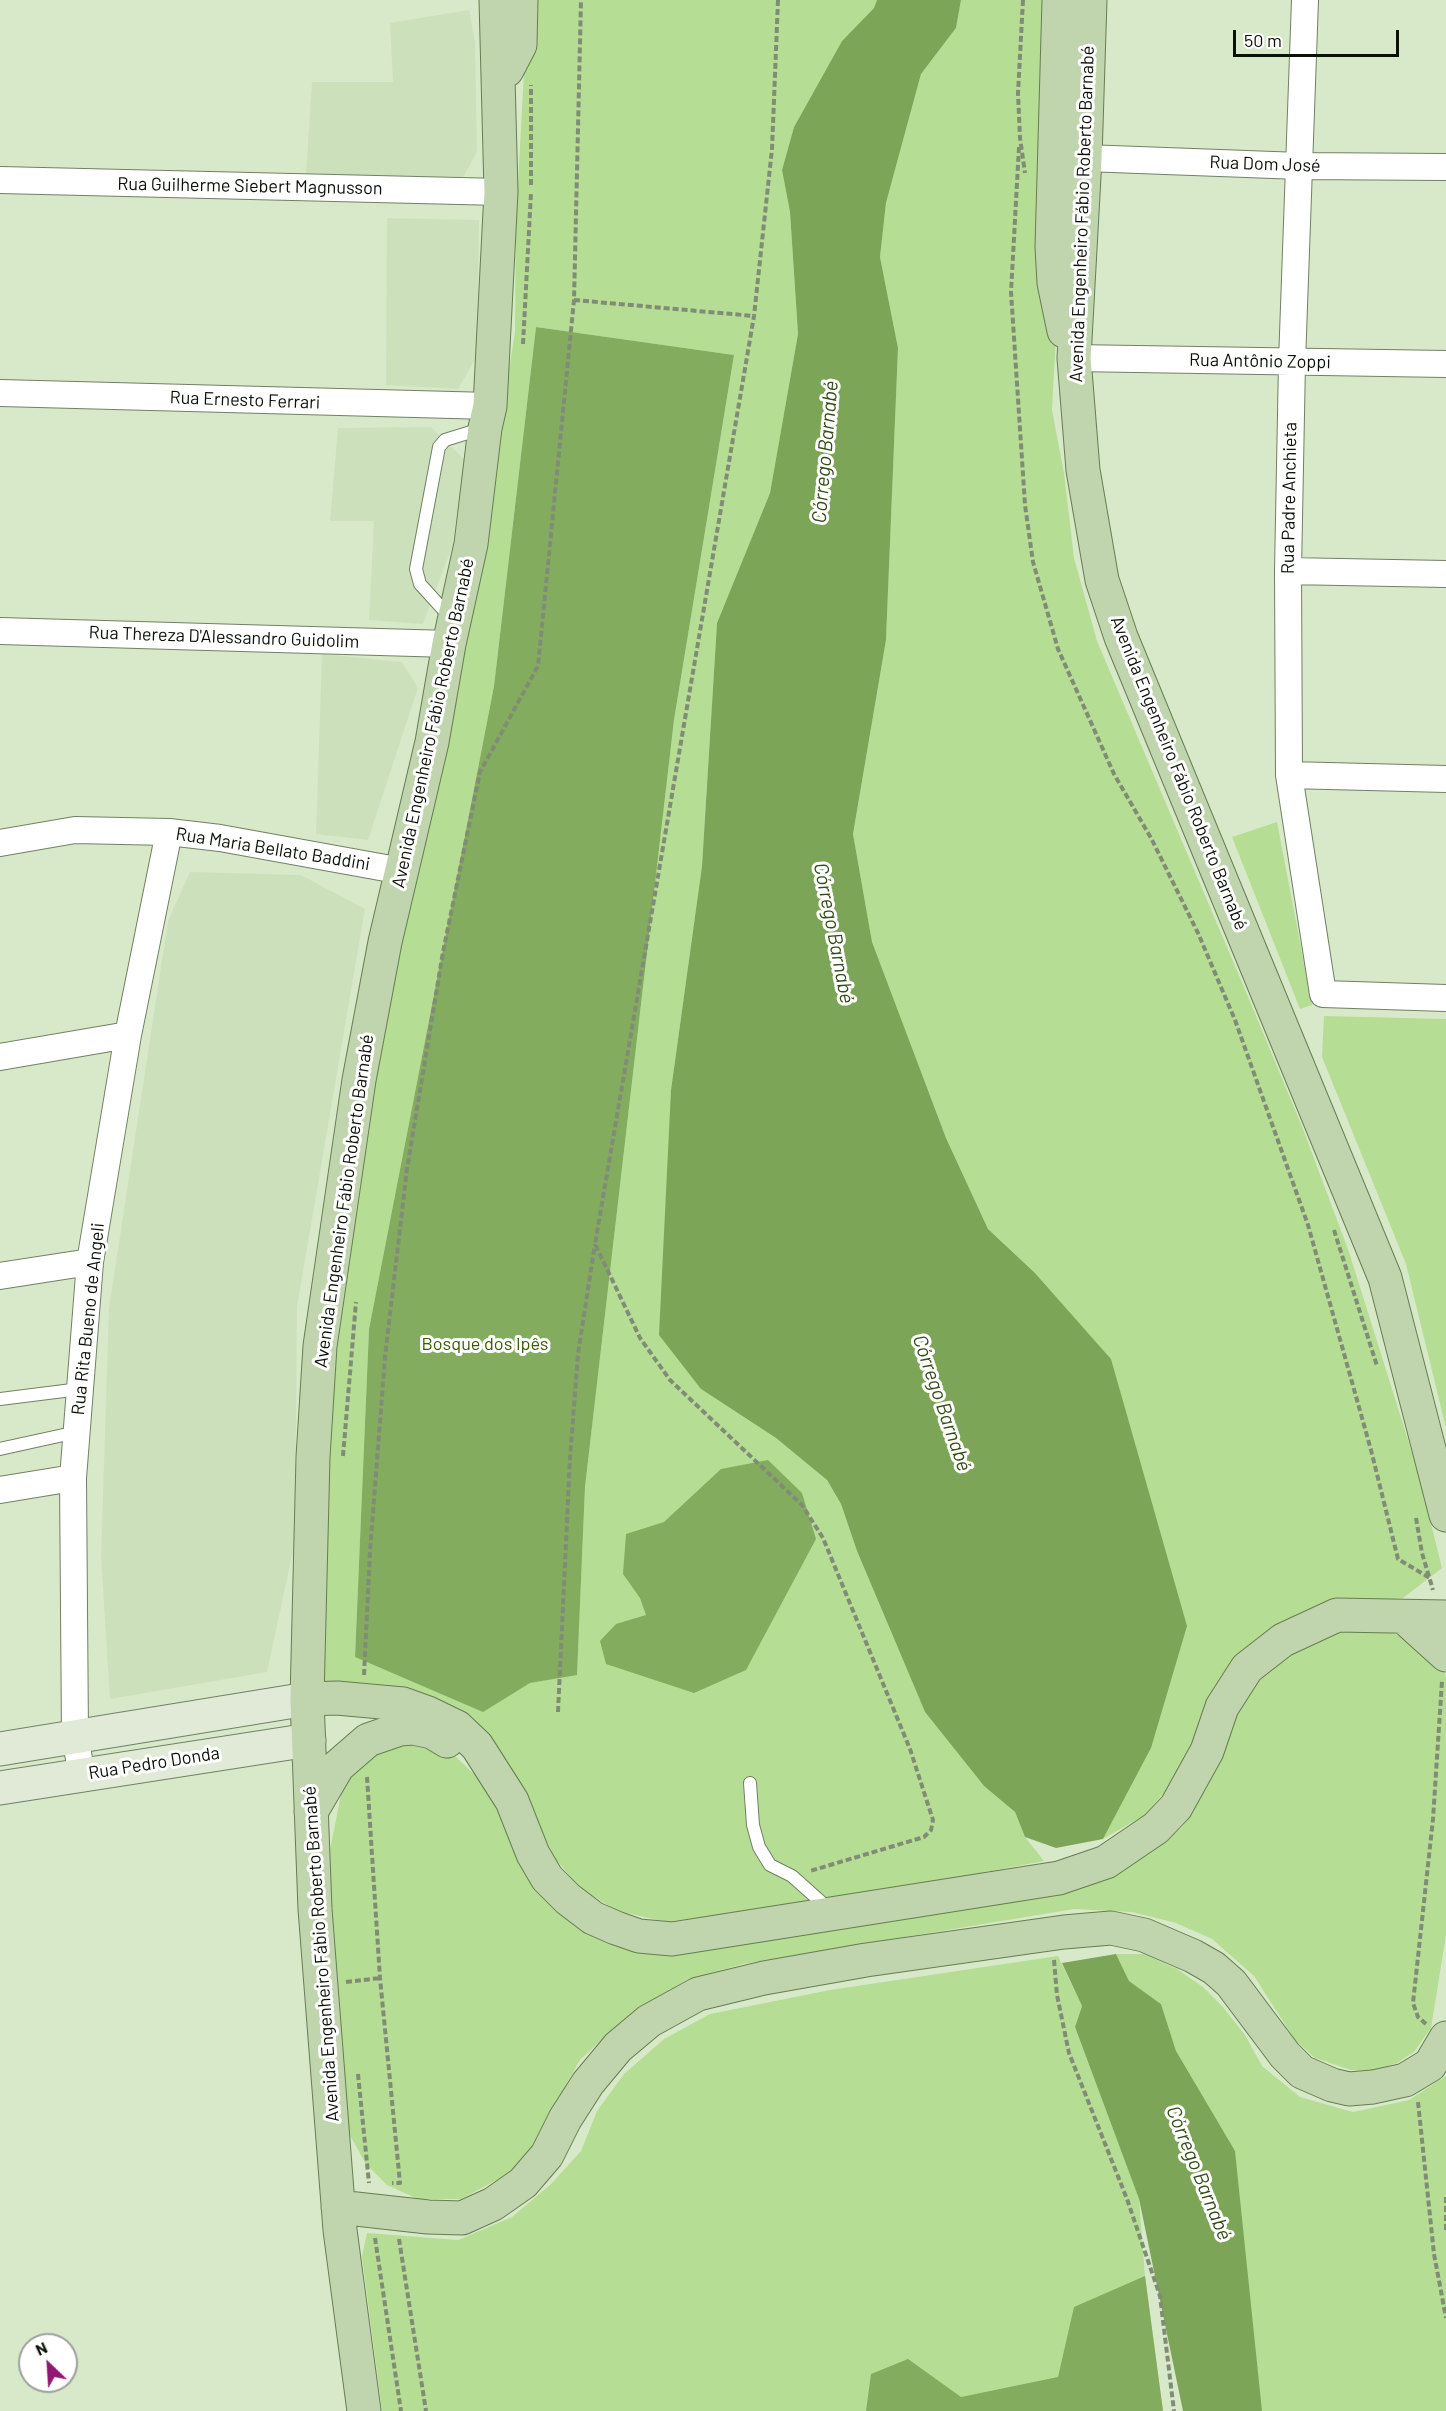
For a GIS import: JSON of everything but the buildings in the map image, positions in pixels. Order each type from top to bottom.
[{"type":"main road","name":"Avenida Engenheiro Fábio Roberto Barnabé","points":[[364,2411],[338,2207],[315,1909],[309,1740],[322,1699],[313,1457],[320,1346],[359,1080],[385,942],[432,742],[451,632],[471,544],[487,417],[501,192],[496,0]]},
{"type":"main road","points":[[499,87],[520,45],[521,0]]},
{"type":"main road","points":[[1059,0],[1054,132],[1053,283],[1061,321],[1074,358]]},
{"type":"main road","name":"Avenida Engenheiro Fábio Roberto Barnabé","points":[[1090,0],[1074,358],[1083,470],[1102,580],[1117,626],[1385,1278],[1446,1515]]},
{"type":"main road","points":[[322,1699],[403,1704],[457,1727],[477,1746],[512,1801],[533,1854],[548,1878],[568,1899],[593,1918],[616,1928],[639,1936],[672,1939],[1059,1878],[1106,1862],[1156,1828],[1176,1807],[1207,1751],[1222,1707],[1247,1668],[1283,1640],[1337,1615],[1446,1617]]},
{"type":"main road","points":[[1404,1617],[1444,1662]]},
{"type":"main road","points":[[311,1812],[338,1766],[368,1740],[400,1729],[413,1728],[432,1732],[493,1772]]},
{"type":"main road","points":[[338,2207],[428,2217],[462,2218],[493,2204],[523,2183],[541,2162],[588,2083],[618,2047],[649,2021],[698,1995],[764,1978],[866,1960],[1064,1932],[1110,1928],[1153,1938],[1193,1956],[1214,1968],[1232,1983],[1285,2055],[1302,2072],[1332,2085],[1349,2089],[1373,2087],[1405,2080],[1430,2065],[1438,2033]]},
{"type":"street","name":"Rua Padre Anchieta","points":[[1305,0],[1292,362],[1288,571],[1289,775],[1323,994],[1446,998]]},
{"type":"street","name":"Rua Dom José","points":[[1084,158],[1300,166],[1446,167]]},
{"type":"street","name":"Rua Guilherme Siebert Magnusson","points":[[0,180],[501,192]]},
{"type":"street","name":"Rua Antônio Zoppi","points":[[1074,358],[1446,364]]},
{"type":"street","name":"Rua Ernesto Ferrari","points":[[0,393],[487,417]]},
{"type":"street","points":[[1288,571],[1446,574]]},
{"type":"street","name":"Rua Thereza D'Alessandro Guidolim","points":[[0,630],[451,632]]},
{"type":"street","points":[[1289,775],[1446,779]]},
{"type":"street","name":"Rua Maria Bellato Baddini","points":[[0,843],[75,830],[169,832],[220,838],[402,871]]},
{"type":"street","name":"Rua Rita Bueno de Angeli","points":[[82,1775],[75,1737],[73,1478],[90,1262],[129,1035],[169,832]]},
{"type":"street","points":[[0,1057],[129,1035]]},
{"type":"street","points":[[0,1276],[90,1262]]},
{"type":"street","points":[[0,1490],[73,1478]]},
{"type":"street","points":[[0,1749],[322,1699]]},
{"type":"street","name":"Rua Pedro Donda","points":[[0,1788],[309,1740]]},
{"type":"lane","points":[[451,632],[420,584],[416,569],[438,447],[445,440],[487,417]]},
{"type":"lane","points":[[0,1399],[80,1389]]},
{"type":"lane","points":[[0,1449],[76,1432]]},
{"type":"lane","points":[[750,1783],[753,1825],[759,1847],[770,1865],[792,1876],[835,1914]]},
{"type":"path","points":[[322,1699],[364,1676],[370,1552],[385,1357],[407,1169],[442,952],[480,771],[538,666],[574,300],[580,0]]},
{"type":"path","points":[[558,1712],[578,1354],[754,316],[772,149],[778,0]]},
{"type":"path","points":[[1023,0],[1018,93],[1020,138],[1011,292],[1025,505],[1033,562],[1058,649],[1114,774],[1151,838],[1198,933],[1235,1020],[1308,1225],[1371,1450],[1398,1559],[1430,1578]]},
{"type":"path","points":[[574,300],[754,316]]},
{"type":"path","points":[[595,1244],[640,1338],[670,1380],[802,1505],[823,1538],[910,1749],[933,1820],[931,1830],[924,1837],[792,1876]]},
{"type":"path","points":[[1438,2033],[1418,2018],[1413,2003],[1433,1819],[1444,1662]]},
{"type":"path","points":[[338,1766],[366,1766],[380,1978],[400,2183],[390,2184]]},
{"type":"path","points":[[1053,1955],[1057,1995],[1069,2053],[1127,2199],[1160,2296],[1174,2411]]},
{"type":"path","points":[[1418,2100],[1434,2254],[1446,2318]]},
{"type":"path","points":[[369,2184],[379,2184]]},
{"type":"path","points":[[1446,2196],[1446,2232]]},
{"type":"path","points":[[382,2234],[374,2232],[401,2411]]},
{"type":"path","points":[[390,2235],[399,2237],[426,2411]]},
{"type":"shaded area","points":[[528,0],[877,0],[874,8],[842,41],[794,127],[782,170],[790,212],[798,334],[770,493],[717,623],[702,866],[671,1090],[701,1389],[776,1438],[827,1480],[841,1504],[857,1551],[925,1712],[984,1786],[1015,1812],[1025,1837],[1044,1861],[907,1887],[667,1922],[617,1911],[579,1887],[554,1857],[528,1800],[507,1766],[321,1683],[333,1379],[368,1077],[467,638],[515,332],[516,219]],"holes":[[[536,327],[734,355],[674,720],[585,1487],[577,1674],[530,1683],[483,1711],[355,1657],[369,1329],[494,686]]]},
{"type":"shaded area","points":[[961,0],[1050,0],[1056,336],[1052,410],[1064,473],[1074,558],[1097,641],[1303,1129],[1349,1252],[1419,1475],[1442,1568],[1403,1598],[1333,1605],[1282,1623],[1191,1750],[1175,1780],[1145,1815],[1103,1839],[1151,1748],[1111,1359],[1035,1273],[988,1229],[946,1138],[872,943],[853,834],[886,640],[898,348],[880,257],[886,203],[921,74],[956,28]]},
{"type":"shaded area","points":[[469,10],[475,41],[477,152],[463,177],[306,175],[312,82],[393,82],[390,23]]},
{"type":"shaded area","points":[[387,218],[479,220],[477,356],[458,389],[386,385]]},
{"type":"shaded area","points":[[431,427],[465,460],[452,547],[423,624],[369,620],[374,521],[330,521],[338,428]]},
{"type":"shaded area","points":[[322,654],[402,662],[418,688],[368,840],[316,834]]},
{"type":"shaded area","points":[[1277,822],[1312,1005],[1300,1009],[1232,837]]},
{"type":"shaded area","points":[[190,872],[301,875],[365,909],[297,1307],[295,1542],[267,1672],[110,1699],[101,1556],[109,1308],[168,921]]},
{"type":"shaded area","points":[[1324,1016],[1446,1019],[1446,1428],[1406,1264],[1322,1057]]},
{"type":"shaded area","points":[[1385,1630],[1421,1645],[1443,1669],[1446,1677],[1446,1935],[1431,2028],[1414,2052],[1397,2063],[1372,2071],[1351,2070],[1315,2058],[1295,2040],[1254,1976],[1212,1939],[1176,1923],[1132,1912],[1074,1909],[743,1964],[686,1980],[641,2008],[613,2029],[580,2060],[540,2136],[508,2174],[461,2199],[418,2199],[387,2185],[366,2164],[348,2132],[331,1918],[330,1850],[343,1784],[360,1760],[401,1739],[453,1754],[475,1775],[499,1811],[534,1883],[562,1915],[603,1940],[644,1953],[685,1952],[1044,1896],[1104,1881],[1145,1856],[1182,1827],[1207,1787],[1247,1692],[1291,1650],[1334,1633]]},
{"type":"shaded area","points":[[1116,1954],[1144,1954],[1177,1969],[1203,1987],[1223,2007],[1245,2035],[1262,2066],[1300,2097],[1353,2112],[1409,2100],[1446,2076],[1446,2411],[1262,2411],[1176,2051],[1161,2004],[1129,1981]]},
{"type":"shaded area","points":[[1058,1956],[1082,2006],[1075,2027],[1139,2199],[1145,2276],[1163,2411],[382,2411],[362,2256],[367,2233],[458,2240],[512,2217],[551,2184],[581,2151],[597,2111],[624,2074],[664,2039],[710,2014],[830,1990]]},
{"type":"green space","name":"Bosque dos Ipês","points":[[536,327],[734,355],[674,720],[585,1487],[577,1675],[530,1683],[483,1712],[355,1657],[369,1329],[494,686]]},
{"type":"green space","points":[[768,1460],[802,1493],[816,1539],[746,1670],[694,1693],[606,1664],[600,1641],[616,1624],[646,1615],[640,1598],[623,1574],[626,1534],[664,1522],[721,1469]]},
{"type":"green space","points":[[1145,2276],[1163,2411],[866,2411],[871,2374],[908,2359],[961,2397],[1058,2377],[1074,2307]]},
{"type":"water","name":"Córrego Barnabé","points":[[877,0],[961,0],[956,28],[921,74],[886,203],[880,257],[898,348],[886,640],[853,834],[872,942],[946,1138],[988,1229],[1035,1273],[1111,1359],[1187,1626],[1151,1748],[1103,1839],[1056,1848],[1025,1837],[1015,1812],[984,1786],[925,1712],[857,1551],[841,1504],[827,1480],[776,1438],[701,1389],[659,1335],[671,1090],[702,866],[717,623],[770,493],[798,334],[790,212],[782,170],[794,127],[842,41],[874,8]]},
{"type":"water","name":"Córrego Barnabé","points":[[1116,1954],[1129,1981],[1161,2004],[1176,2051],[1235,2151],[1262,2411],[1183,2411],[1139,2199],[1075,2027],[1082,2006],[1062,1963]]}]
